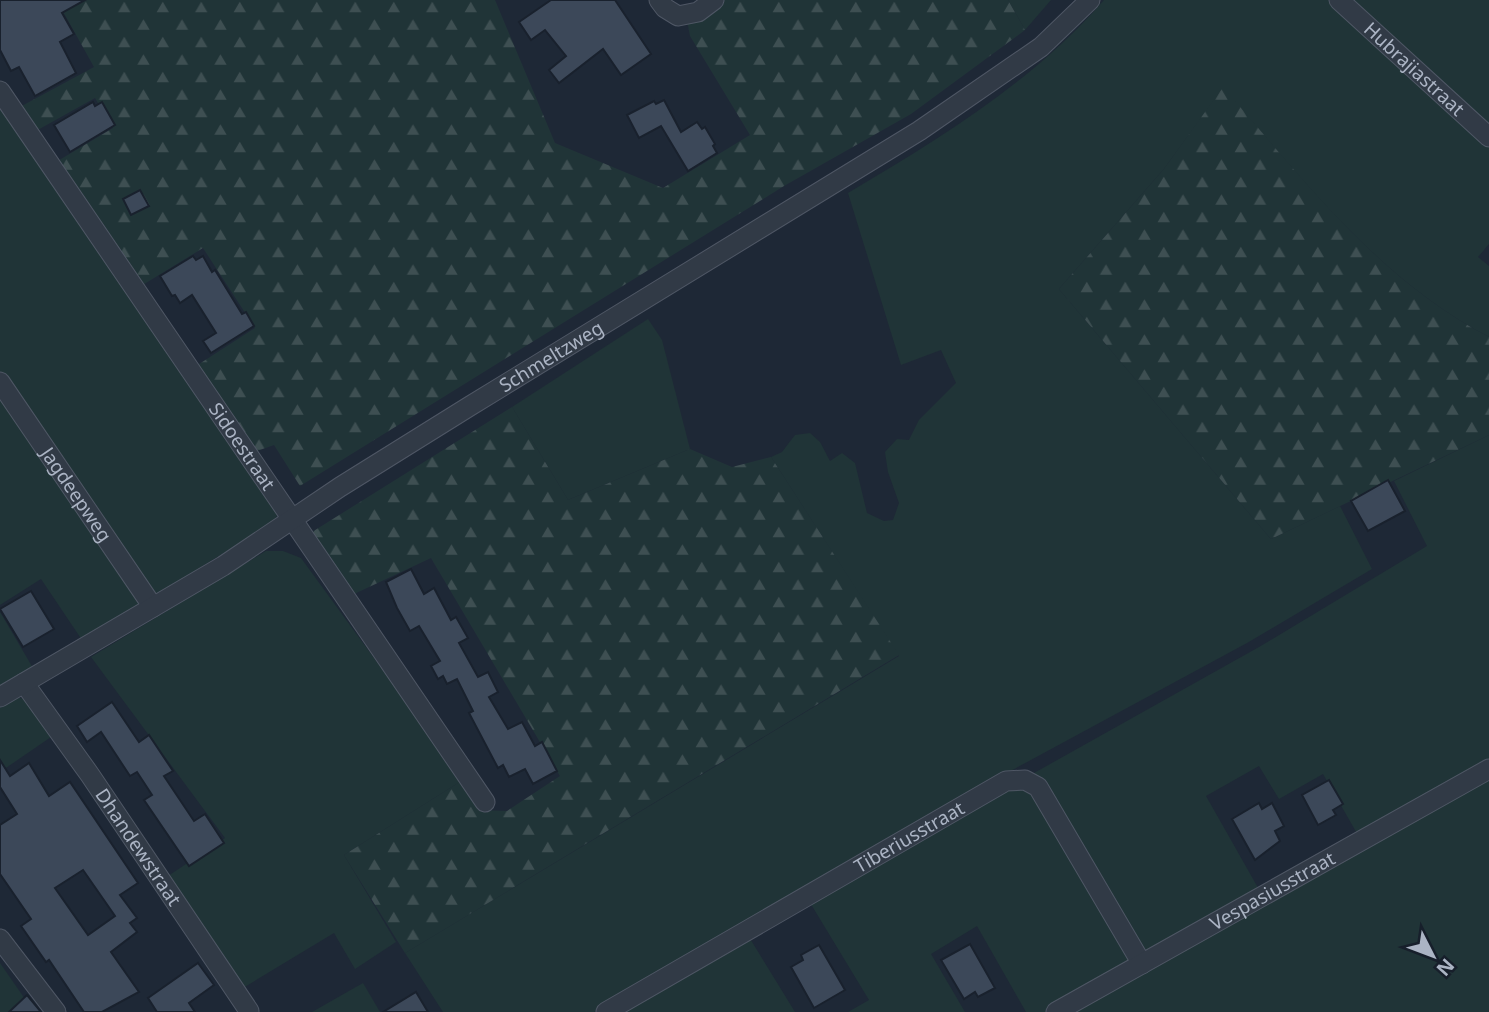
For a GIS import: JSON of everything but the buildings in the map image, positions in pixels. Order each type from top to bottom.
[{"type":"street","points":[[659,0],[664,8],[678,16],[698,12],[714,0]]},
{"type":"street","name":"Schmeltzweg","points":[[0,697],[153,607],[458,413],[919,131],[1041,47],[1090,0]]},
{"type":"street","name":"Hubrajiastraat","points":[[1339,0],[1489,137]]},
{"type":"street","name":"Sidoestraat","points":[[0,91],[485,802]]},
{"type":"street","name":"Jagdeepweg","points":[[0,382],[153,607]]},
{"type":"street","name":"Dhandewstraat","points":[[24,683],[90,775],[249,1011]]},
{"type":"street","name":"Vespasiusstraat","points":[[1056,1012],[1489,769]]},
{"type":"street","name":"Tiberiusstraat","points":[[606,1012],[1006,781],[1025,780],[1038,787],[1142,964]]},
{"type":"street","points":[[0,939],[55,1012]]},
{"type":"green space","points":[[52,0],[495,0],[555,143],[663,188],[750,135],[690,36],[687,20],[723,0],[1008,0],[1025,30],[911,114],[784,186],[300,486],[274,445],[257,451],[196,366],[255,328],[203,248],[141,286],[56,162],[113,128],[95,98],[34,132],[18,108],[94,67],[65,15]]},
{"type":"green space","points":[[1008,0],[1051,0],[1025,30]]},
{"type":"green space","points":[[1104,0],[1331,0],[1489,144],[1489,244],[1478,257],[1489,266],[1489,337],[1449,314],[1412,287],[1378,257],[1313,192],[1223,88],[1164,169],[1059,289],[1271,539],[1340,506],[1372,569],[1247,643],[981,787],[594,1012],[443,1012],[405,953],[899,656],[771,457],[782,452],[795,435],[810,433],[820,442],[830,461],[842,453],[855,463],[867,513],[884,521],[893,520],[899,503],[888,472],[885,452],[897,439],[909,440],[919,420],[956,383],[941,350],[901,365],[848,193],[984,107],[1047,57]]},
{"type":"green space","points":[[1347,0],[1489,0],[1489,131]]},
{"type":"green space","points":[[1223,87],[1313,192],[1378,257],[1412,287],[1449,314],[1489,337],[1489,435],[1271,539],[1059,289],[1164,169]]},
{"type":"green space","points":[[0,103],[276,508],[277,516],[271,524],[82,640],[41,579],[0,605]]},
{"type":"green space","points":[[648,319],[662,340],[690,449],[568,500],[512,407]]},
{"type":"green space","points":[[512,407],[568,500],[690,449],[732,467],[771,457],[899,655],[405,953],[344,855],[463,780],[480,810],[507,811],[560,776],[431,558],[352,595],[312,532]]},
{"type":"green space","points":[[1489,435],[1489,760],[1359,837],[1323,774],[1279,799],[1259,766],[1206,796],[1261,893],[1146,955],[1031,780],[1034,773],[1259,647],[1427,546],[1394,481]]},
{"type":"green space","points":[[266,551],[283,551],[301,558],[463,780],[344,855],[396,942],[355,969],[334,933],[243,988],[162,880],[225,838],[91,657]]},
{"type":"green space","points":[[0,612],[33,668],[0,688]]},
{"type":"green space","points":[[16,697],[28,700],[51,737],[0,772],[0,707]]},
{"type":"green space","points":[[1489,773],[1489,1012],[1071,1012]]},
{"type":"green space","points":[[1028,786],[1129,957],[1129,962],[1047,1012],[1026,1012],[977,926],[931,954],[965,1012],[848,1012],[869,1000],[809,901],[1004,787]]},
{"type":"green space","points":[[749,937],[795,1012],[620,1012]]},
{"type":"green space","points":[[0,963],[34,1012],[0,1012]]},
{"type":"green space","points":[[363,983],[380,1012],[312,1012]]}]
